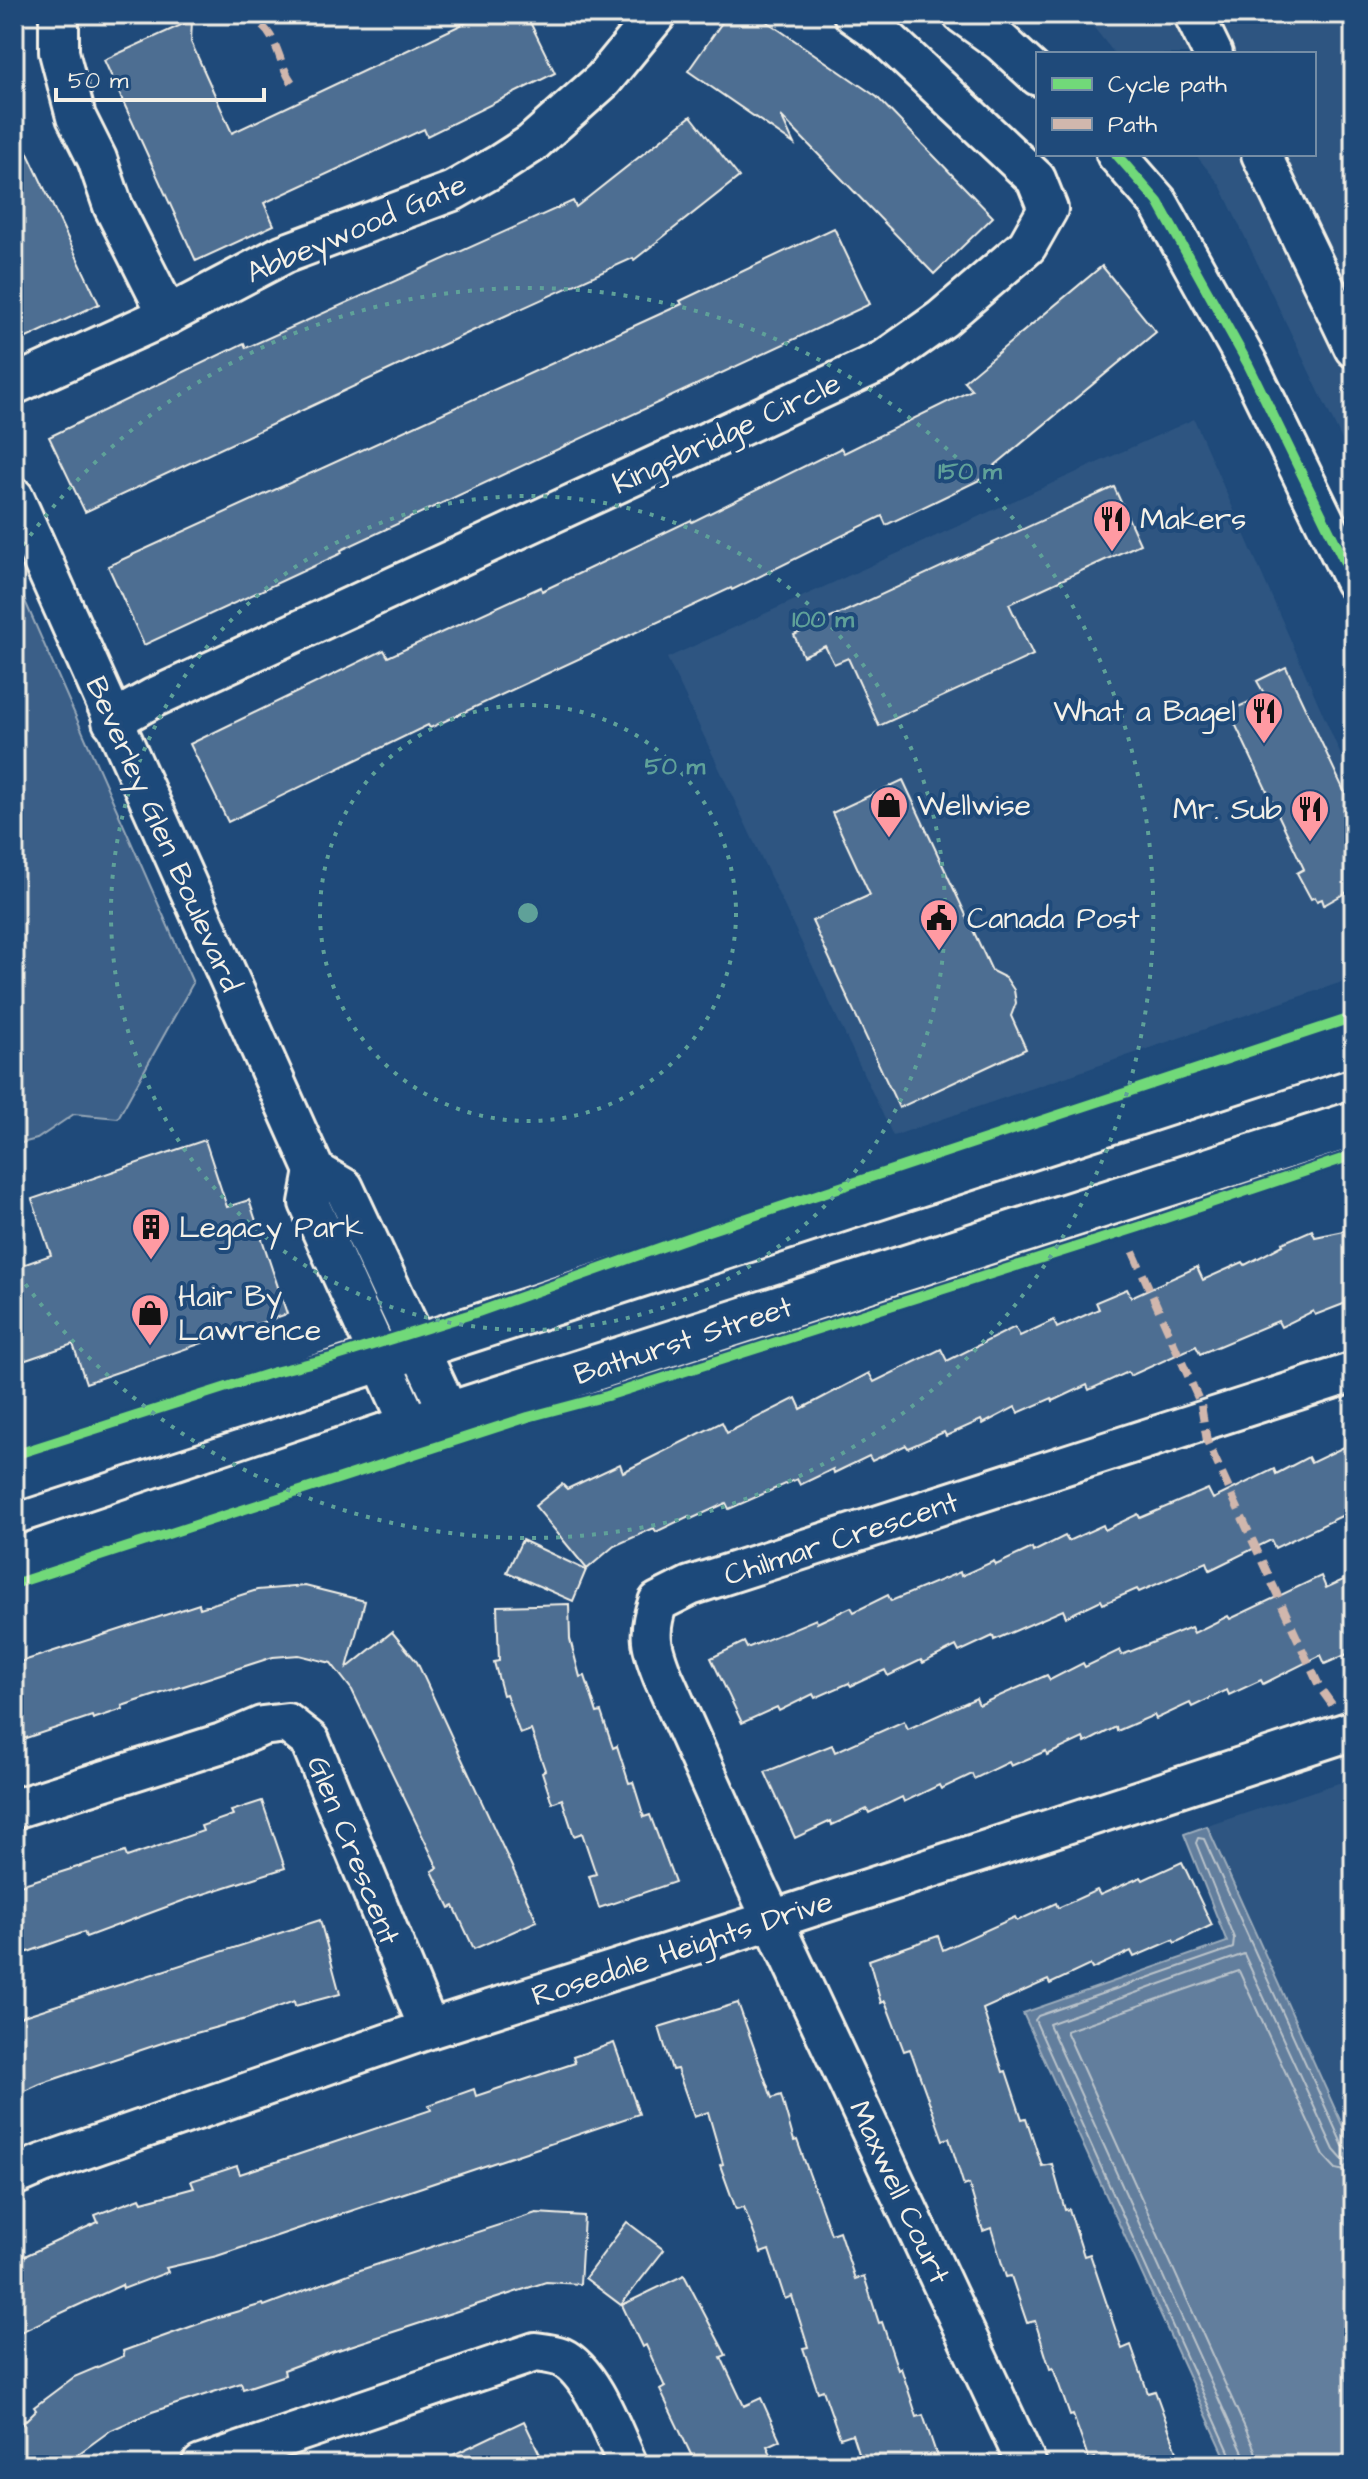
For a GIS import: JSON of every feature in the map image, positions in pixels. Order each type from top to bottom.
[{"type":"main road","points":[[14,1478],[1354,1042]]},
{"type":"main road","name":"Bathurst Street","points":[[14,1561],[431,1421],[1354,1124]]},
{"type":"street","points":[[59,14],[59,52],[76,117],[97,159],[113,206],[168,315]]},
{"type":"street","name":"Abbeywood Gate","points":[[14,385],[168,315],[284,254],[453,191],[500,164],[531,144],[603,80],[657,14]]},
{"type":"street","name":"Kingsbridge Circle","points":[[112,721],[153,698],[884,360],[942,319],[1027,246],[1048,209],[1036,179],[884,36],[853,14]]},
{"type":"street","points":[[962,14],[1001,42],[1036,74]]},
{"type":"street","points":[[1195,17],[1212,52]]},
{"type":"street","points":[[1118,156],[1158,202],[1248,364],[1354,581]]},
{"type":"street","points":[[1262,156],[1354,348]]},
{"type":"street","name":"Beverley Glen Boulevard","points":[[14,497],[315,1171],[344,1188],[400,1353],[431,1421]]},
{"type":"street","name":"Chilmar Crescent","points":[[772,1920],[651,1645],[652,1620],[658,1602],[690,1586],[1354,1372]]},
{"type":"street","name":"Glen Crescent","points":[[14,1809],[222,1743],[262,1726],[287,1723],[310,1741],[429,2029]]},
{"type":"street","name":"Rosedale Heights Drive","points":[[14,2176],[429,2029],[1354,1730]]},
{"type":"street","name":"Maxwell Court","points":[[772,1920],[1027,2465]]},
{"type":"street","points":[[201,2465],[535,2352],[561,2357],[575,2368],[595,2395],[628,2465]]},
{"type":"shaded area","points":[[1096,14],[1354,14],[1354,465],[1220,185],[1197,156],[1316,156],[1316,52],[1113,52],[1087,19]]},
{"type":"shaded area","points":[[1194,419],[1354,785],[1354,978],[893,1136],[667,658]]},
{"type":"shaded area","points":[[14,576],[193,983],[118,1118],[74,1114],[37,1139],[14,1145]]},
{"type":"shaded area","points":[[1354,1778],[1354,2151],[1207,1826]]},
{"type":"water","points":[[1207,1826],[1354,2151],[1354,2465],[1229,2465],[1023,2013],[1227,1942],[1184,1834]]},
{"type":"building","points":[[484,14],[526,14],[555,73],[427,136],[424,129],[264,203],[274,225],[196,261],[104,60],[192,20],[191,42],[232,133]]},
{"type":"building","points":[[728,14],[756,14],[877,97],[993,217],[934,274],[781,116],[794,144],[688,71]]},
{"type":"building","points":[[691,116],[739,177],[634,260],[483,326],[85,512],[49,437],[244,343],[246,348],[573,201],[576,207]]},
{"type":"building","points":[[14,124],[99,304],[14,344]]},
{"type":"building","points":[[834,228],[870,304],[144,645],[108,566],[682,304],[680,301]]},
{"type":"building","points":[[1102,266],[1156,332],[993,467],[996,472],[886,525],[882,516],[732,590],[430,728],[428,725],[228,822],[190,744],[384,650],[388,657],[541,587],[542,591],[692,522],[841,448],[844,453],[972,390],[964,381]]},
{"type":"building","points":[[1114,487],[1140,544],[1009,604],[1033,655],[879,726],[848,658],[834,664],[825,646],[803,656],[794,635]]},
{"type":"building","points":[[1286,667],[1354,812],[1354,888],[1324,905],[1322,899],[1311,899],[1297,873],[1304,869],[1229,711],[1265,695],[1257,681]]},
{"type":"building","points":[[903,780],[992,971],[1006,978],[1014,990],[1016,1003],[1011,1016],[1026,1049],[899,1108],[812,921],[870,895],[832,813]]},
{"type":"building","name":"Legacy Park","points":[[205,1140],[227,1207],[249,1200],[287,1314],[86,1383],[73,1344],[14,1364],[14,1268],[51,1255],[32,1199]]},
{"type":"building","points":[[1354,1229],[1354,1300],[1315,1315],[1313,1311],[1281,1327],[1278,1321],[1200,1354],[1196,1346],[1130,1376],[1128,1372],[1089,1390],[1087,1385],[1018,1413],[1015,1407],[983,1424],[981,1420],[946,1436],[944,1432],[872,1461],[869,1456],[800,1485],[797,1479],[729,1509],[726,1503],[656,1532],[654,1528],[614,1546],[587,1569],[535,1506],[562,1484],[567,1489],[620,1464],[623,1472],[722,1422],[727,1433],[796,1398],[801,1409],[869,1373],[874,1382],[941,1349],[947,1361],[1015,1327],[1020,1336],[1054,1320],[1057,1328],[1099,1309],[1096,1302],[1127,1289],[1131,1297],[1197,1267],[1203,1280],[1243,1262],[1245,1265],[1312,1230],[1315,1237]]},
{"type":"building","points":[[1346,1446],[1354,1462],[1354,1510],[1275,1548],[1271,1540],[1210,1570],[1207,1562],[1139,1592],[1137,1589],[1103,1604],[1101,1600],[1066,1617],[1063,1610],[994,1640],[993,1636],[959,1652],[956,1646],[888,1676],[885,1670],[851,1686],[849,1683],[815,1698],[813,1694],[779,1711],[777,1707],[742,1723],[711,1658],[744,1642],[747,1648],[816,1619],[817,1623],[851,1607],[854,1612],[888,1595],[891,1601],[960,1572],[961,1576],[994,1561],[996,1565],[1065,1536],[1068,1541],[1103,1525],[1105,1530],[1138,1514],[1140,1518],[1208,1489],[1213,1499],[1274,1469],[1276,1474],[1308,1457],[1311,1463]]},
{"type":"building","points":[[522,1540],[586,1570],[573,1601],[507,1572]]},
{"type":"building","points":[[1354,1575],[1354,1651],[1325,1664],[1321,1655],[1263,1684],[1261,1680],[1229,1695],[1227,1690],[1192,1707],[1190,1703],[1156,1719],[1154,1715],[1117,1731],[1116,1727],[1085,1743],[1083,1738],[1047,1755],[1046,1751],[1011,1766],[1009,1762],[974,1779],[972,1774],[904,1802],[902,1797],[869,1813],[867,1809],[832,1825],[831,1821],[795,1838],[765,1772],[832,1745],[835,1752],[904,1721],[908,1729],[976,1698],[979,1705],[1047,1675],[1050,1680],[1083,1663],[1085,1667],[1120,1650],[1122,1655],[1191,1627],[1194,1633],[1321,1576],[1326,1588]]},
{"type":"building","points":[[305,1586],[365,1601],[347,1668],[392,1632],[417,1662],[537,1921],[474,1949],[454,1906],[450,1908],[432,1871],[438,1868],[352,1690],[331,1663],[299,1655],[273,1657],[122,1706],[123,1709],[93,1719],[92,1716],[23,1739],[22,1736],[14,1738],[14,1664],[199,1604],[200,1608],[257,1590]]},
{"type":"building","points":[[569,1604],[570,1639],[580,1677],[585,1676],[613,1748],[617,1746],[644,1817],[650,1815],[675,1882],[599,1908],[589,1876],[596,1874],[582,1833],[574,1836],[562,1799],[552,1803],[531,1730],[520,1734],[506,1694],[503,1695],[494,1662],[499,1661],[497,1606]]},
{"type":"building","points":[[262,1801],[285,1868],[185,1900],[86,1937],[84,1932],[14,1957],[14,1887],[125,1852],[127,1857],[203,1831],[201,1826],[233,1815],[231,1811]]},
{"type":"building","points":[[1182,1862],[1212,1925],[1175,1943],[1173,1940],[1134,1957],[1131,1951],[1092,1969],[1090,1965],[1050,1984],[1048,1980],[983,2009],[1003,2072],[1006,2071],[1022,2119],[1026,2118],[1042,2166],[1052,2164],[1065,2210],[1069,2209],[1084,2256],[1090,2254],[1122,2349],[1131,2345],[1148,2393],[1155,2391],[1182,2465],[1097,2465],[1095,2458],[1089,2460],[1073,2415],[1070,2416],[1053,2368],[1050,2369],[1035,2321],[1027,2323],[1011,2276],[1006,2277],[991,2228],[983,2231],[969,2184],[964,2186],[949,2138],[943,2140],[910,2049],[904,2051],[885,2001],[881,2003],[869,1960],[938,1936],[943,1950],[1015,1917],[1017,1921],[1056,1903],[1058,1908],[1097,1890],[1100,1895]]},
{"type":"building","points":[[320,1920],[340,1994],[295,2006],[294,2001],[40,2084],[14,2096],[14,2019]]},
{"type":"building","points":[[738,2003],[772,2098],[781,2095],[794,2141],[797,2140],[831,2234],[839,2231],[855,2279],[864,2276],[879,2323],[882,2322],[898,2370],[901,2368],[917,2417],[923,2415],[940,2465],[862,2465],[852,2434],[840,2438],[823,2390],[818,2392],[803,2348],[808,2347],[792,2296],[785,2299],[769,2250],[761,2253],[744,2207],[736,2209],[720,2165],[723,2164],[708,2112],[694,2117],[677,2069],[672,2070],[659,2027]]},
{"type":"building","points":[[614,2043],[639,2114],[217,2256],[166,2268],[168,2272],[123,2289],[122,2285],[14,2335],[14,2261],[98,2222],[95,2215],[140,2198],[142,2202],[194,2188],[191,2181],[237,2166],[240,2174],[431,2110],[429,2105],[474,2089],[476,2096],[575,2063],[573,2057]]},
{"type":"building","points":[[536,2213],[584,2216],[580,2284],[546,2282],[332,2352],[284,2370],[285,2375],[243,2389],[241,2383],[152,2412],[111,2430],[63,2465],[14,2465],[14,2432],[36,2410],[34,2407],[74,2377],[124,2356],[123,2351]]},
{"type":"building","points":[[627,2222],[664,2250],[621,2305],[585,2278]]},
{"type":"building","points":[[684,2275],[726,2355],[721,2357],[744,2406],[761,2398],[780,2440],[767,2446],[776,2465],[696,2465],[660,2390],[665,2387],[646,2345],[642,2347],[622,2305]]},
{"type":"building","points":[[524,2421],[545,2465],[432,2465]]},
{"type":"marked path","points":[[262,26],[272,39],[294,85]]},
{"type":"marked path","points":[[1133,1252],[1201,1405],[1207,1441],[1320,1688],[1336,1710]]},
{"type":"cycle path","points":[[1118,156],[1158,202],[1248,364],[1354,581]]},
{"type":"cycle path","points":[[14,1455],[274,1372],[331,1358],[478,1312],[696,1235],[1354,1017]]},
{"type":"cycle path","points":[[14,1584],[528,1417],[607,1396],[1139,1227],[1354,1155]]},
{"type":"place","name":"Makers","points":[[1112,553]]},
{"type":"place","name":"What a Bagel","points":[[1264,745]]},
{"type":"place","name":"Wellwise","points":[[889,839]]},
{"type":"place","name":"Mr. Sub","points":[[1310,843]]},
{"type":"place","name":"Canada Post","points":[[939,952]]},
{"type":"place","name":"Legacy Park","points":[[151,1261]]},
{"type":"place","name":"Hair By Lawrence","points":[[150,1347]]}]
